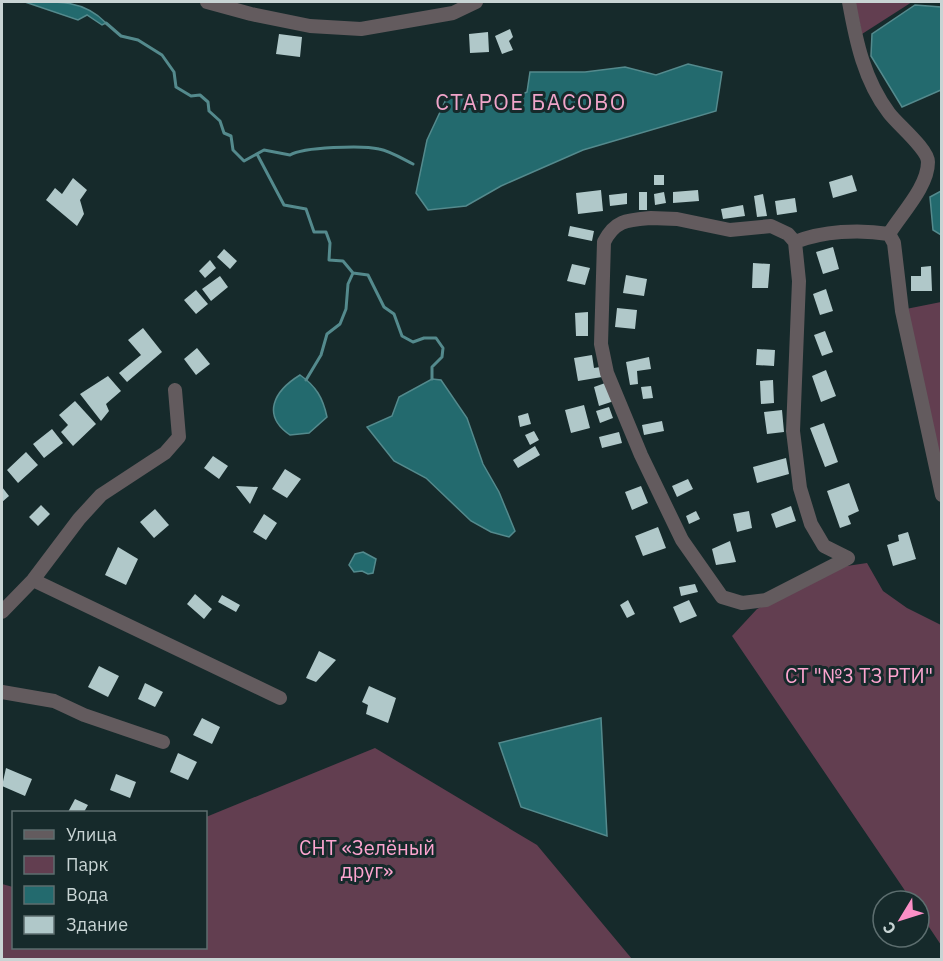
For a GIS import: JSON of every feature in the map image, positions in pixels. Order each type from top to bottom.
[{"type":"street","points":[[207,2],[310,26],[361,29],[453,13],[476,2]]},
{"type":"street","points":[[849,2],[855,36],[872,86],[890,114],[927,157],[928,164],[922,182],[889,234]]},
{"type":"street","points":[[651,218],[677,219],[730,230],[771,226],[788,234],[795,242],[799,281],[793,431],[800,488],[811,524],[824,546],[848,558],[766,600],[742,603],[722,597],[682,540],[641,455],[607,373],[601,344],[604,242],[611,228],[627,220],[651,218]]},
{"type":"street","points":[[795,242],[822,235],[864,232],[889,234]]},
{"type":"street","points":[[889,234],[894,243],[902,311],[942,495]]},
{"type":"street","points":[[2,612],[33,580],[79,519],[101,495],[165,453],[179,437],[175,390]]},
{"type":"street","points":[[33,580],[280,698]]},
{"type":"street","points":[[2,692],[54,701],[84,715],[163,742]]},
{"type":"green space","points":[[855,2],[912,2],[862,34]]},
{"type":"green space","points":[[941,302],[941,484],[906,309]]},
{"type":"green space","name":"СТ \"№3 ТЗ РТИ\"","points":[[867,563],[883,591],[907,608],[941,625],[941,945],[931,930],[931,889],[904,889],[732,636],[757,609],[840,567]]},
{"type":"green space","name":"СНТ «Зелёный друг»","points":[[375,748],[537,845],[632,959],[2,959],[2,884],[12,887],[12,949],[207,949],[207,817]]},
{"type":"water","points":[[25,2],[59,2],[79,6],[98,15],[106,23],[102,25],[87,15],[78,20]]},
{"type":"water","points":[[915,5],[941,7],[941,90],[902,107],[871,56],[872,34]]},
{"type":"water","points":[[688,64],[722,72],[716,111],[583,150],[501,186],[466,206],[428,210],[416,193],[427,140],[448,95],[496,106],[527,92],[530,72],[585,72],[625,67],[656,75]]},
{"type":"water","points":[[941,191],[941,235],[933,230],[930,197]]},
{"type":"water","points":[[300,375],[318,393],[327,417],[309,433],[290,435],[276,419],[274,404],[283,388]]},
{"type":"water","points":[[432,379],[441,380],[467,418],[483,464],[499,492],[515,531],[509,537],[491,532],[471,521],[426,478],[394,461],[367,427],[392,416],[399,397]]},
{"type":"water","points":[[363,552],[376,559],[373,573],[354,572],[349,565],[355,554]]},
{"type":"water","points":[[601,718],[607,836],[521,807],[499,743]]},
{"type":"building","points":[[510,29],[513,37],[509,41],[513,50],[502,54],[495,36]]},
{"type":"building","points":[[488,32],[489,52],[470,53],[469,34]]},
{"type":"building","points":[[279,34],[302,37],[300,57],[276,54]]},
{"type":"building","points":[[654,175],[664,175],[664,185],[654,185]]},
{"type":"building","points":[[852,175],[857,191],[833,198],[829,182]]},
{"type":"building","points":[[73,178],[87,190],[80,200],[84,214],[77,226],[46,200],[55,188],[62,194]]},
{"type":"building","points":[[601,190],[603,211],[578,214],[576,193]]},
{"type":"building","points":[[698,190],[699,201],[673,203],[673,192]]},
{"type":"building","points":[[639,192],[647,192],[647,210],[639,210]]},
{"type":"building","points":[[664,192],[666,203],[655,205],[654,194]]},
{"type":"building","points":[[627,193],[627,204],[610,206],[609,195]]},
{"type":"building","points":[[763,194],[767,216],[757,217],[754,196]]},
{"type":"building","points":[[795,198],[797,212],[777,215],[775,201]]},
{"type":"building","points":[[743,205],[745,216],[723,219],[721,209]]},
{"type":"building","points":[[570,226],[594,231],[592,241],[568,236]]},
{"type":"building","points":[[833,247],[839,269],[823,274],[816,252]]},
{"type":"building","points":[[224,249],[237,261],[230,269],[217,257]]},
{"type":"building","points":[[210,260],[216,268],[205,278],[199,271]]},
{"type":"building","points":[[753,263],[770,264],[768,288],[752,288]]},
{"type":"building","points":[[572,264],[590,268],[585,285],[567,281]]},
{"type":"building","points":[[931,266],[932,291],[911,291],[911,276],[921,276],[921,267]]},
{"type":"building","points":[[626,275],[647,279],[644,296],[623,293]]},
{"type":"building","points":[[220,276],[228,287],[211,301],[202,289]]},
{"type":"building","points":[[826,289],[833,311],[820,315],[813,294]]},
{"type":"building","points":[[196,290],[208,304],[196,314],[184,300]]},
{"type":"building","points":[[617,308],[637,310],[635,329],[615,327]]},
{"type":"building","points":[[588,312],[588,336],[576,336],[575,313]]},
{"type":"building","points":[[143,328],[162,352],[127,382],[119,373],[141,355],[128,340]]},
{"type":"building","points":[[825,331],[833,352],[822,356],[814,335]]},
{"type":"building","points":[[197,348],[210,364],[196,375],[184,359]]},
{"type":"building","points":[[757,349],[775,350],[774,366],[756,365]]},
{"type":"building","points":[[592,355],[594,368],[600,367],[602,377],[578,381],[574,358]]},
{"type":"building","points":[[649,357],[651,369],[637,371],[638,384],[630,385],[626,362]]},
{"type":"building","points":[[826,370],[836,396],[821,402],[812,376]]},
{"type":"building","points":[[108,376],[121,391],[106,404],[109,411],[101,421],[80,394]]},
{"type":"building","points":[[773,380],[774,403],[761,404],[760,381]]},
{"type":"building","points":[[608,382],[614,401],[599,406],[594,387]]},
{"type":"building","points":[[651,386],[653,398],[643,399],[641,387]]},
{"type":"building","points":[[75,401],[96,424],[73,446],[61,432],[68,425],[59,415]]},
{"type":"building","points":[[584,405],[590,428],[571,433],[565,410]]},
{"type":"building","points":[[609,407],[613,418],[600,423],[596,411]]},
{"type":"building","points":[[782,410],[784,432],[767,434],[764,412]]},
{"type":"building","points":[[528,413],[531,424],[520,427],[518,416]]},
{"type":"building","points":[[662,421],[664,431],[644,435],[642,425]]},
{"type":"building","points":[[824,423],[838,462],[825,467],[810,428]]},
{"type":"building","points":[[52,429],[63,443],[44,458],[33,444]]},
{"type":"building","points":[[534,431],[539,440],[530,445],[525,435]]},
{"type":"building","points":[[619,432],[622,443],[602,448],[599,437]]},
{"type":"building","points":[[535,446],[540,455],[518,468],[513,460]]},
{"type":"building","points":[[26,452],[38,465],[18,483],[7,470]]},
{"type":"building","points":[[213,456],[228,466],[219,479],[204,468]]},
{"type":"building","points":[[786,458],[789,474],[757,483],[753,467]]},
{"type":"building","points":[[285,469],[301,479],[287,498],[272,489]]},
{"type":"building","points":[[688,479],[693,489],[677,497],[672,486]]},
{"type":"building","points":[[849,483],[859,511],[848,516],[851,524],[840,528],[827,491]]},
{"type":"building","points":[[236,486],[258,487],[250,504]]},
{"type":"building","points":[[641,486],[648,503],[632,510],[625,492]]},
{"type":"building","points":[[2,487],[9,496],[2,502]]},
{"type":"building","points":[[41,505],[50,514],[38,526],[29,517]]},
{"type":"building","points":[[791,506],[796,521],[776,528],[771,514]]},
{"type":"building","points":[[155,509],[169,525],[154,538],[140,522]]},
{"type":"building","points":[[696,511],[700,519],[689,524],[686,516]]},
{"type":"building","points":[[749,511],[752,528],[737,532],[733,514]]},
{"type":"building","points":[[264,514],[277,523],[266,540],[253,532]]},
{"type":"building","points":[[658,527],[666,548],[643,556],[635,536]]},
{"type":"building","points":[[908,532],[916,559],[893,566],[887,545],[899,541],[898,535]]},
{"type":"building","points":[[730,541],[736,562],[716,565],[712,549]]},
{"type":"building","points":[[118,547],[138,559],[126,585],[105,575]]},
{"type":"building","points":[[695,584],[698,592],[681,596],[679,587]]},
{"type":"building","points":[[195,594],[212,609],[204,619],[187,604]]},
{"type":"building","points":[[222,595],[240,605],[236,612],[218,602]]},
{"type":"building","points":[[628,600],[635,614],[627,618],[620,605]]},
{"type":"building","points":[[689,600],[697,616],[680,623],[673,607]]},
{"type":"building","points":[[319,651],[336,660],[316,682],[306,678]]},
{"type":"building","points":[[99,666],[119,676],[108,697],[88,687]]},
{"type":"building","points":[[145,683],[163,692],[155,707],[138,699]]},
{"type":"building","points":[[369,686],[396,698],[388,723],[366,714],[368,705],[362,702]]},
{"type":"building","points":[[202,718],[220,727],[212,744],[193,735]]},
{"type":"building","points":[[178,753],[197,762],[188,780],[170,772]]},
{"type":"building","points":[[6,768],[32,779],[25,796],[2,786]]},
{"type":"building","points":[[116,774],[136,782],[130,798],[110,790]]},
{"type":"building","points":[[75,799],[88,805],[85,811],[69,811]]},
{"type":"waterway","points":[[106,23],[121,36],[138,40],[162,55],[174,72],[176,87],[191,96],[200,95],[208,102],[209,111],[220,121],[224,133],[231,136],[233,150],[244,161],[264,150],[290,155],[307,150],[360,147],[383,150],[413,164]]},
{"type":"waterway","points":[[257,154],[284,205],[306,209],[314,232],[326,232],[330,243],[329,260],[343,261],[353,273],[368,275],[384,307],[394,314],[402,336],[413,342],[424,338],[436,338],[443,348],[442,357],[432,367],[432,379]]},
{"type":"waterway","points":[[306,380],[321,355],[327,334],[340,324],[346,309],[348,284],[353,273]]},
{"type":"district","name":"СТАРОЕ БАСОВО","points":[[531,102]]}]
